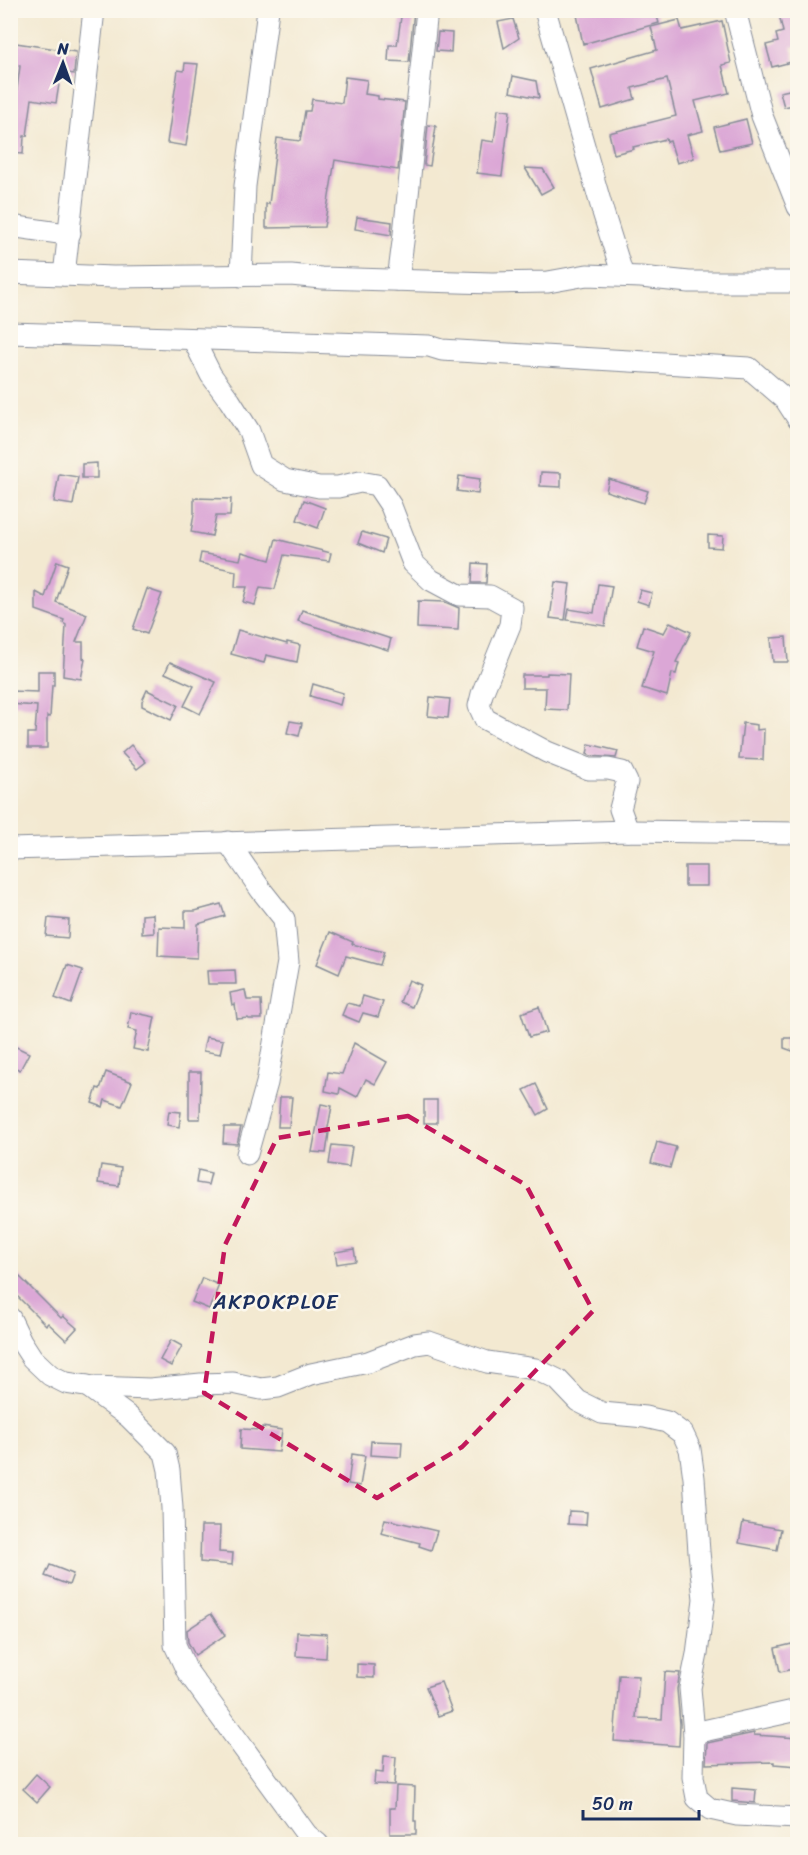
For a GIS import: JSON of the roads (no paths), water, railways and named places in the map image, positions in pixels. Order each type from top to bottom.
[{"type":"street","points":[[64,275],[94,10]]},
{"type":"street","points":[[241,276],[245,186],[268,10]]},
{"type":"street","points":[[398,280],[427,10]]},
{"type":"street","points":[[545,10],[623,276]]},
{"type":"street","points":[[735,10],[762,116],[798,207]]},
{"type":"street","points":[[10,226],[70,233]]},
{"type":"street","points":[[10,273],[291,275],[321,278],[492,283],[548,282],[588,275],[689,282],[798,282]]},
{"type":"street","points":[[10,333],[429,346],[442,350],[749,368],[785,399],[798,419]]},
{"type":"street","points":[[193,339],[211,375],[249,431],[261,465],[285,480],[319,486],[338,487],[360,482],[377,486],[391,506],[413,563],[431,580],[459,595],[490,596],[512,608],[510,626],[479,706],[485,719],[547,752],[589,768],[622,772],[627,782],[620,808],[628,831]]},
{"type":"street","points":[[10,849],[628,831],[798,833]]},
{"type":"street","points":[[228,843],[284,919],[288,962],[267,1083],[247,1154]]},
{"type":"street","points":[[10,1317],[32,1359],[50,1375],[66,1383],[150,1389],[233,1383],[261,1389],[278,1387],[311,1374],[368,1362],[415,1344],[429,1342],[487,1362],[535,1369],[558,1380],[578,1401],[602,1413],[645,1417],[667,1422],[682,1434],[690,1449],[704,1599],[690,1688],[694,1733],[693,1776],[697,1798],[710,1809],[737,1815],[798,1818]]},
{"type":"street","points":[[86,1386],[129,1417],[165,1453],[169,1470],[172,1508],[175,1645],[187,1671],[308,1835],[318,1845]]},
{"type":"street","points":[[694,1733],[798,1710]]},
{"type":"district","name":"AKPOKPLOE","points":[[276,1302]]}]
